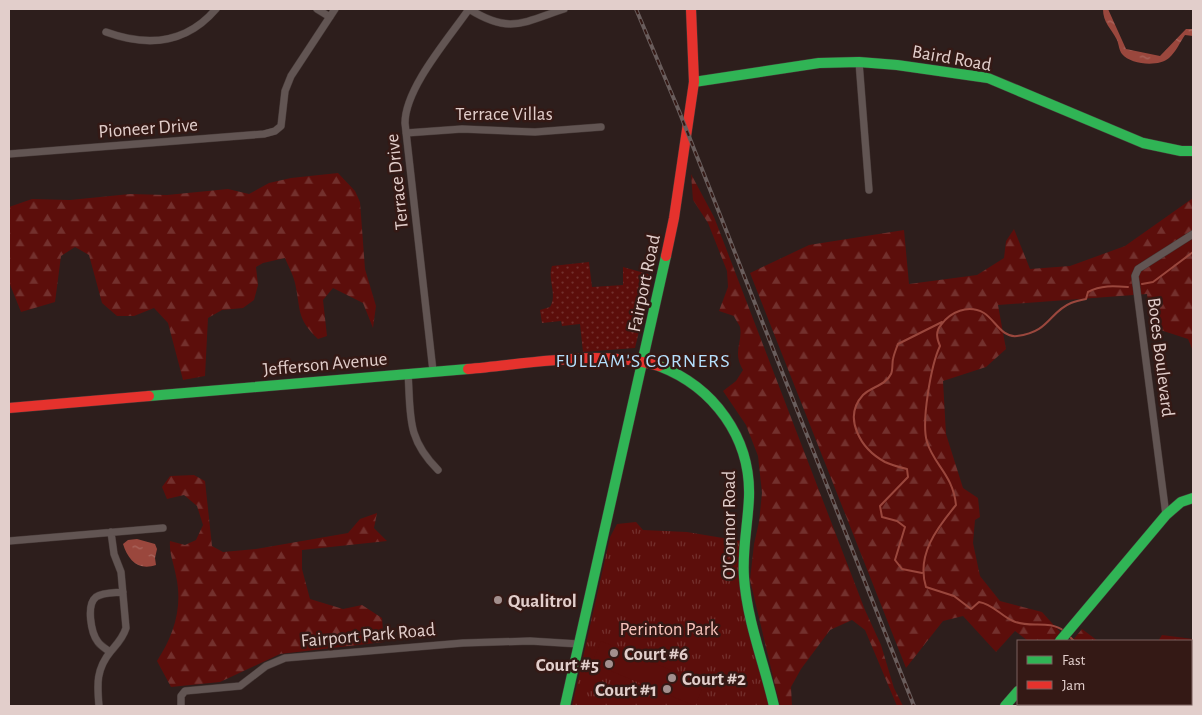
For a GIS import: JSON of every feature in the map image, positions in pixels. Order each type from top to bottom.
[{"type":"street","points":[[106,32],[136,41],[168,40],[188,32],[216,9]]},
{"type":"street","points":[[317,9],[330,17],[335,9]]},
{"type":"street","points":[[469,9],[491,21],[511,25],[564,9]]},
{"type":"street","name":"Terrace Drive","points":[[433,371],[406,133],[406,108],[410,96],[469,9]]},
{"type":"street","name":"Fairport Road","points":[[565,706],[644,361],[674,218],[694,82],[691,9]]},
{"type":"street","name":"Pioneer Drive","points":[[9,154],[264,134],[277,130],[284,119],[285,91],[291,76],[330,17]]},
{"type":"street","points":[[859,62],[870,190]]},
{"type":"street","name":"Baird Road","points":[[694,82],[795,66],[859,62],[988,78],[1143,143],[1193,151]]},
{"type":"street","name":"Terrace Villas","points":[[406,133],[462,129],[535,132],[601,127]]},
{"type":"street","name":"Boces Boulevard","points":[[1166,515],[1136,272],[1193,234]]},
{"type":"street","name":"Jefferson Avenue","points":[[9,408],[613,357],[644,361]]},
{"type":"street","name":"O'Connor Road","points":[[644,361],[675,372],[699,386],[724,412],[737,434],[748,472],[749,492],[744,563],[746,591],[774,706]]},
{"type":"street","points":[[408,373],[414,438],[420,449],[438,470]]},
{"type":"street","points":[[1062,639],[1166,515],[1181,502],[1193,498]]},
{"type":"street","points":[[9,541],[163,528]]},
{"type":"street","points":[[99,706],[97,678],[99,668],[124,636],[126,628],[123,592],[111,532]]},
{"type":"street","points":[[110,652],[97,641],[93,633],[91,607],[94,598],[101,594],[123,592]]},
{"type":"street","name":"Fairport Park Road","points":[[181,705],[181,696],[185,691],[240,686],[270,663],[285,658],[463,643],[530,641],[579,644]]},
{"type":"street","points":[[1005,706],[1017,691]]},
{"type":"green space","points":[[338,173],[355,191],[360,202],[365,269],[376,306],[373,328],[363,303],[333,288],[323,300],[327,336],[318,339],[303,319],[294,280],[285,258],[263,263],[256,267],[258,285],[254,300],[243,308],[222,310],[208,318],[205,376],[183,380],[168,323],[154,308],[134,316],[117,316],[102,303],[89,255],[75,247],[61,256],[55,302],[21,312],[9,282],[9,207],[32,199],[70,200],[130,194],[167,195],[228,189],[249,194],[269,183],[291,178]]},
{"type":"green space","points":[[691,174],[714,217],[865,610],[881,645],[894,688],[903,706],[897,706],[865,630],[852,620],[830,630],[801,669],[791,687],[792,706],[780,706],[750,580],[762,493],[758,456],[746,425],[723,391],[736,381],[743,370],[738,358],[740,327],[734,316],[719,311],[728,287],[727,271],[708,223],[693,200]]},
{"type":"green space","points":[[1193,198],[1193,351],[1188,339],[1151,327],[1147,294],[998,305],[1006,349],[986,367],[943,381],[946,434],[963,488],[978,498],[980,517],[975,520],[973,543],[980,576],[1000,601],[1042,612],[1060,632],[1054,640],[1027,640],[1015,631],[996,652],[963,616],[943,621],[906,668],[750,273],[809,245],[904,230],[909,284],[977,275],[1004,258],[1006,241],[1014,229],[1030,269],[1070,266],[1125,246]]},
{"type":"green space","points":[[589,262],[592,287],[623,285],[623,267],[648,274],[652,277],[635,348],[583,352],[580,324],[562,326],[561,321],[542,323],[540,310],[550,307],[553,297],[552,266]]},
{"type":"green space","points":[[194,475],[205,481],[212,546],[223,552],[256,549],[348,533],[360,519],[377,513],[374,528],[387,541],[302,550],[302,569],[310,599],[343,609],[362,605],[382,618],[384,642],[280,654],[220,682],[171,687],[157,661],[168,641],[178,610],[178,587],[170,541],[185,545],[196,540],[203,525],[197,506],[184,495],[167,499],[162,487],[170,476]]},
{"type":"green space","name":"Perinton Park","points":[[636,522],[643,530],[687,532],[741,541],[770,706],[572,706],[610,537],[617,524]]},
{"type":"green space","points":[[1082,629],[1097,640],[1073,640]]},
{"type":"green space","points":[[1162,635],[1193,639],[1193,706],[1148,706],[1192,705],[1192,640],[1159,640]]},
{"type":"green space","points":[[601,641],[704,684],[695,706],[592,663]]},
{"type":"water","points":[[1103,9],[1108,9],[1126,49],[1160,56],[1186,29],[1193,29],[1193,36],[1185,35],[1174,53],[1164,61],[1145,64],[1132,61],[1122,54],[1117,40],[1106,22]]},
{"type":"water","points":[[137,539],[155,544],[157,549],[156,565],[139,565],[128,555],[123,544],[128,540]]},
{"type":"waterway","points":[[1142,284],[1153,282],[1193,252]]},
{"type":"waterway","points":[[1064,631],[1058,627],[1019,623],[984,603],[979,602],[971,609],[954,596],[926,587],[924,575],[926,553],[942,523],[956,505],[951,486],[930,450],[925,433],[928,394],[933,366],[940,346],[937,333],[949,316],[966,309],[972,309],[984,313],[1007,334],[1012,336],[1028,334],[1043,326],[1064,307],[1073,302],[1086,299],[1088,292],[1103,287],[1128,287]]},
{"type":"waterway","points":[[922,573],[902,569],[895,560],[905,527],[897,521],[882,517],[880,506],[908,477],[907,469],[885,462],[868,449],[857,432],[854,423],[854,413],[863,395],[889,378],[892,372],[893,357],[898,344],[942,322]]},
{"type":"waterway","points":[[1069,636],[1073,640]]},
{"type":"railway","points":[[636,9],[679,111],[914,706]]},
{"type":"traffic: fast","points":[[694,82],[819,63],[859,62],[897,65],[988,78],[1143,143],[1181,151],[1193,151]]},
{"type":"traffic: fast","points":[[565,706],[666,256]]},
{"type":"traffic: fast","points":[[659,366],[679,375],[697,387],[712,401],[736,435],[744,455],[748,475],[749,497],[744,577],[752,626],[774,706]]},
{"type":"traffic: fast","points":[[149,396],[468,369]]},
{"type":"traffic: fast","points":[[1061,640],[1166,515],[1181,502],[1193,498]]},
{"type":"traffic: fast","points":[[1005,706],[1017,692]]},
{"type":"traffic: jam","points":[[666,256],[674,218],[694,82],[691,9]]},
{"type":"traffic: jam","points":[[468,369],[589,358],[637,361],[659,366]]},
{"type":"traffic: jam","points":[[9,408],[149,396]]},
{"type":"place","name":"Qualitrol","points":[[498,600]]},
{"type":"place","name":"Court #6","points":[[614,653]]},
{"type":"place","name":"Court #5","points":[[609,664]]},
{"type":"place","name":"Court #2","points":[[672,678]]},
{"type":"place","name":"Court #1","points":[[667,689]]},
{"type":"district","name":"FULLAM'S CORNERS","points":[[643,360]]}]
